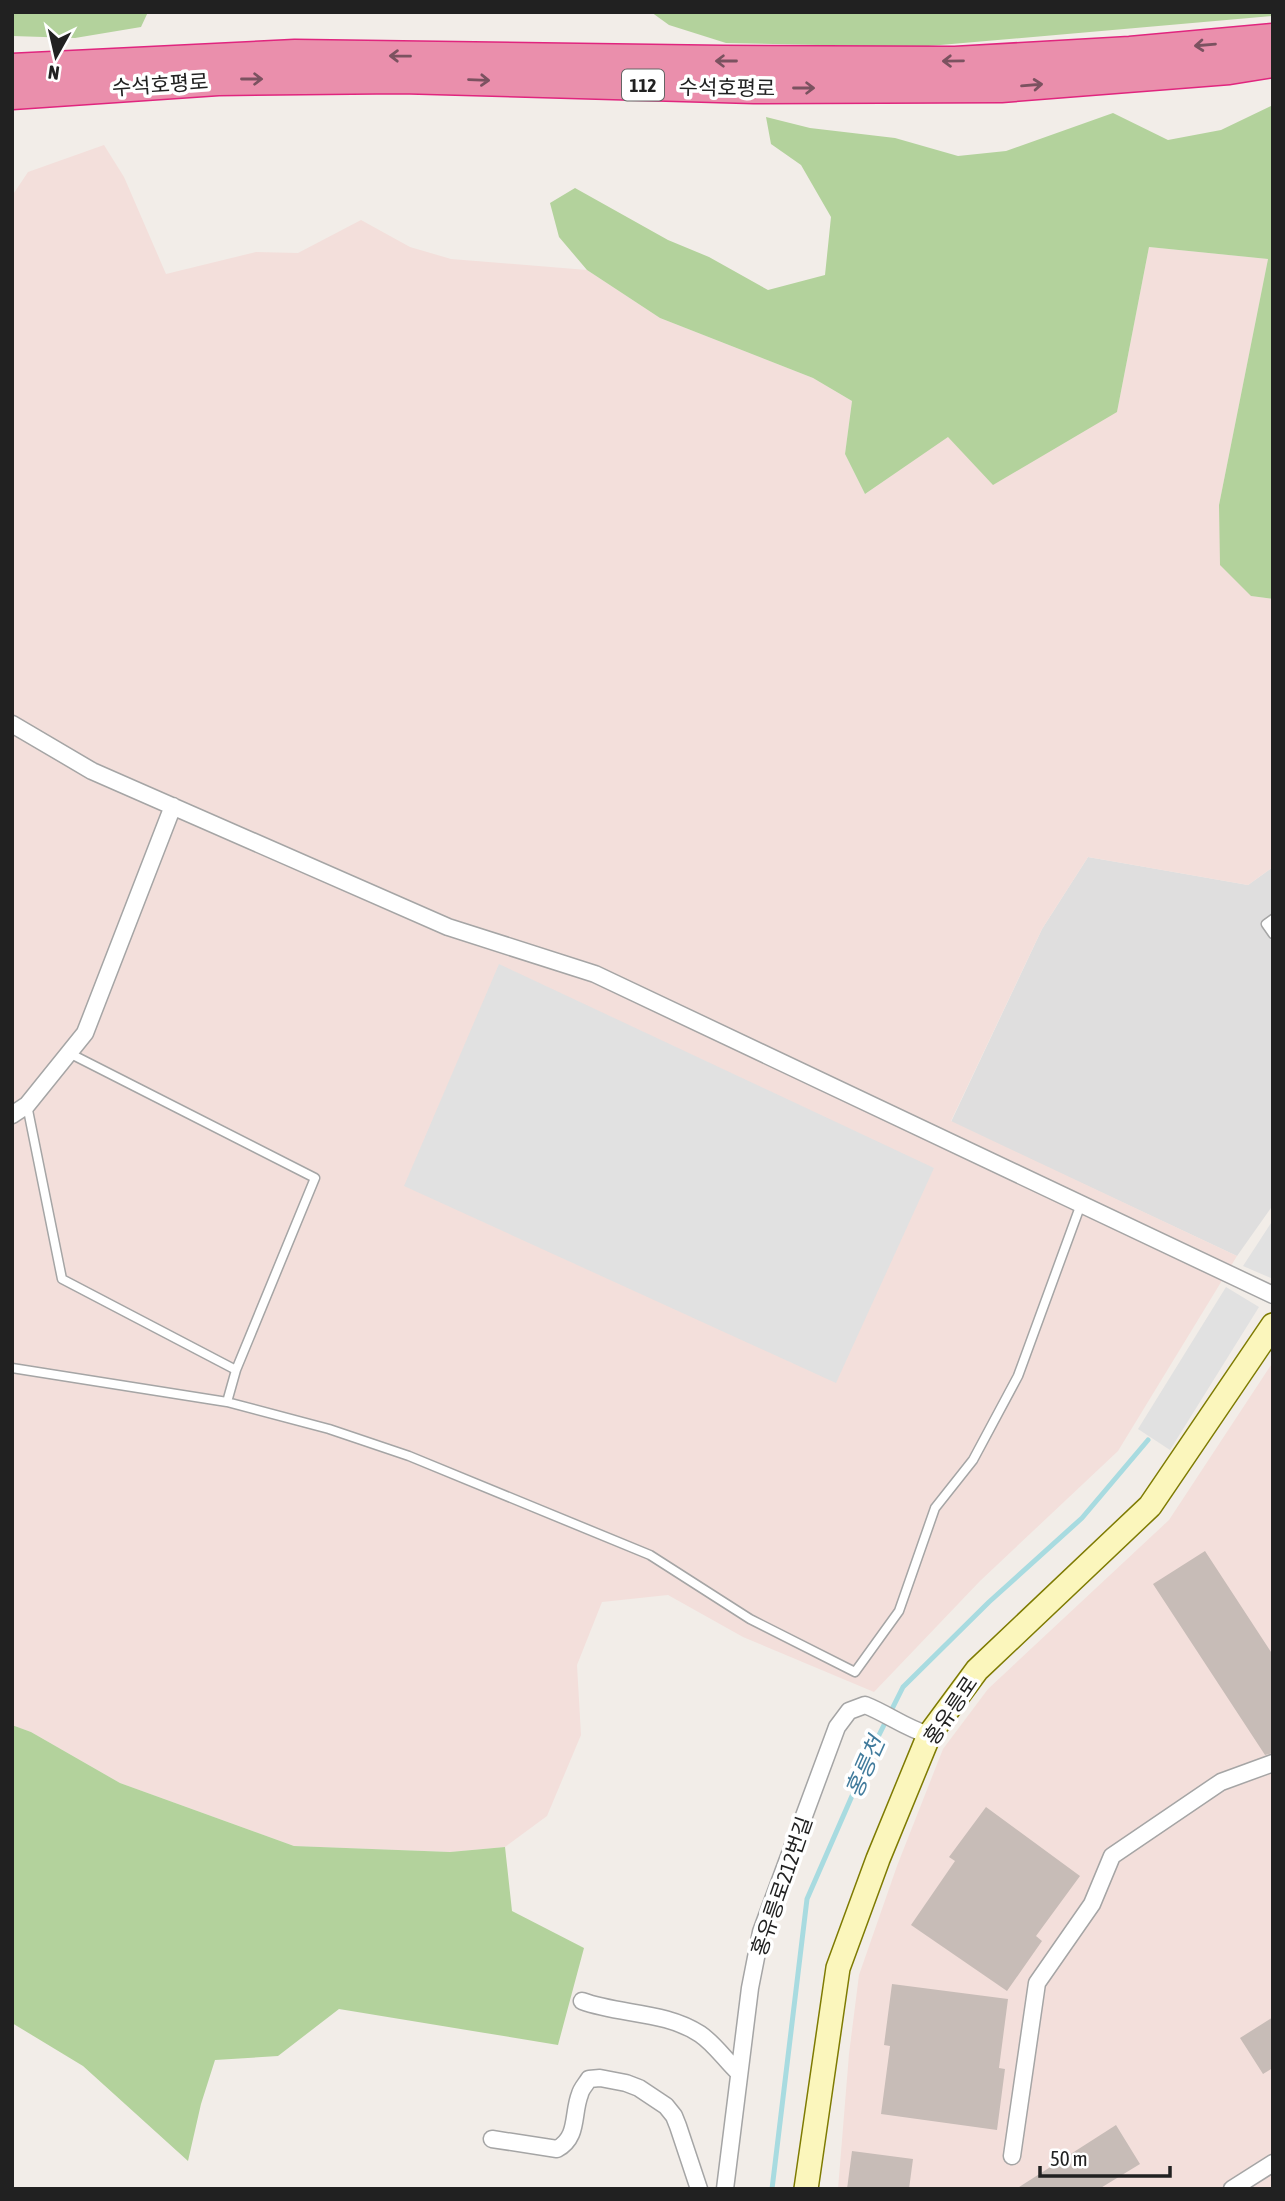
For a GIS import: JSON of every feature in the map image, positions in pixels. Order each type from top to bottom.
[{"type":"highway","name":"수석호평로","points":[[12,69],[295,55],[955,62],[1130,52],[1273,39]]},
{"type":"highway","name":"수석호평로","points":[[12,94],[218,80],[388,78],[754,88],[1001,88],[1229,69],[1273,62]]},
{"type":"street","points":[[12,724],[92,771],[449,927],[595,974],[1272,1295]]},
{"type":"street","points":[[12,1115],[27,1105],[85,1033],[173,807]]},
{"type":"street","name":"홍유릉로","points":[[806,2189],[838,1968],[878,1859],[929,1735],[977,1670],[1150,1506],[1273,1325]]},
{"type":"street","name":"홍유릉로212번길","points":[[725,2189],[750,1988],[761,1932],[837,1727],[843,1717],[865,1705],[883,1712],[898,1723],[929,1735]]},
{"type":"street","points":[[1012,2156],[1037,1983],[1092,1904],[1112,1856],[1221,1782],[1273,1763]]},
{"type":"street","points":[[582,2001],[668,2020],[688,2028],[708,2041],[739,2073]]},
{"type":"street","points":[[492,2139],[557,2149],[565,2144],[571,2135],[580,2092],[589,2080],[600,2077],[626,2083],[657,2098],[674,2116],[699,2189]]},
{"type":"street","points":[[1233,2189],[1273,2163]]},
{"type":"lane","points":[[1273,919],[1266,924],[1273,934]]},
{"type":"lane","points":[[69,1053],[315,1178],[236,1370],[227,1402]]},
{"type":"lane","points":[[27,1105],[62,1279],[236,1370]]},
{"type":"lane","points":[[12,1368],[227,1402],[330,1429],[410,1456],[650,1555],[750,1619],[855,1672],[899,1611],[935,1508],[972,1460],[1018,1376],[1081,1204]]},
{"type":"shaded area","points":[[104,145],[124,177],[166,274],[256,252],[298,253],[361,220],[410,247],[451,259],[587,270],[660,318],[813,378],[852,401],[845,454],[865,494],[948,436],[1117,412],[1149,247],[1268,259],[1219,505],[1251,596],[1273,599],[1273,867],[1248,885],[1088,857],[1042,929],[951,1121],[1237,1256],[1118,1451],[980,1581],[874,1692],[743,1637],[668,1595],[602,1602],[577,1665],[581,1735],[547,1816],[505,1847],[450,1852],[294,1846],[120,1783],[31,1732],[12,1725],[12,196],[28,172]]},
{"type":"shaded area","points":[[1088,857],[1248,885],[1273,867],[1273,1205],[1237,1256],[951,1122],[1042,929]]},
{"type":"shaded area","points":[[499,964],[934,1168],[836,1383],[404,1186]]},
{"type":"shaded area","points":[[1273,1220],[1273,1279],[1243,1266]]},
{"type":"shaded area","points":[[1226,1287],[1259,1307],[1170,1450],[1138,1429]]},
{"type":"shaded area","points":[[1273,1362],[1273,2189],[838,2189],[849,2054],[859,1975],[897,1866],[943,1749],[988,1689],[1169,1520]]},
{"type":"green space","points":[[12,12],[148,12],[141,27],[75,38],[12,36]]},
{"type":"green space","points":[[651,12],[1273,12],[1273,16],[917,47],[726,43],[669,25]]},
{"type":"green space","points":[[1273,105],[1273,599],[1251,596],[1220,565],[1219,505],[1268,259],[1149,247],[1117,412],[993,485],[948,437],[865,494],[845,454],[852,401],[813,378],[660,318],[587,270],[559,237],[550,203],[575,188],[668,240],[709,257],[768,290],[825,275],[831,217],[801,165],[771,144],[766,117],[810,128],[895,138],[958,156],[1006,151],[1113,113],[1168,140],[1221,130]]},
{"type":"green space","points":[[12,1725],[31,1732],[120,1783],[294,1846],[450,1852],[505,1847],[512,1911],[584,1948],[558,2045],[339,2009],[278,2056],[215,2060],[201,2104],[188,2161],[83,2066],[12,2023]]},
{"type":"building","points":[[1205,1551],[1273,1655],[1273,1753],[1265,1755],[1153,1584]]},
{"type":"building","points":[[986,1807],[1080,1876],[1036,1936],[1042,1941],[1007,1991],[911,1925],[955,1861],[949,1857]]},
{"type":"building","points":[[892,1984],[1008,1999],[999,2068],[1005,2069],[997,2130],[881,2114],[890,2046],[884,2045]]},
{"type":"building","points":[[1273,2017],[1273,2068],[1263,2074],[1240,2038]]},
{"type":"building","points":[[1116,2125],[1140,2164],[1099,2189],[1016,2189]]},
{"type":"building","points":[[852,2151],[913,2159],[909,2189],[847,2189]]},
{"type":"waterway","name":"홍릉천","points":[[772,2189],[807,1899],[876,1741],[903,1687],[989,1602],[1082,1518],[1148,1440]]}]
